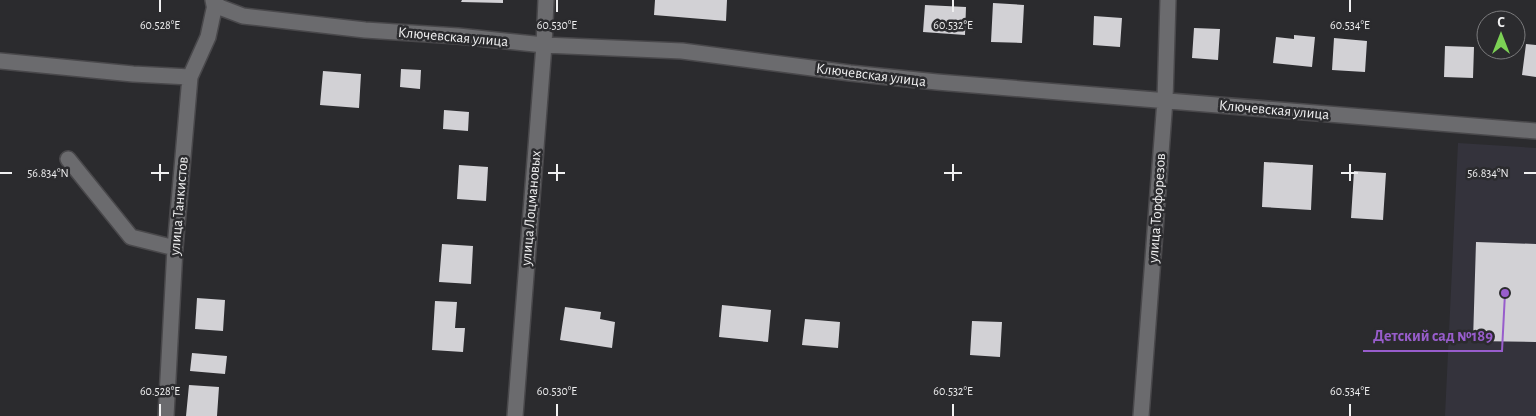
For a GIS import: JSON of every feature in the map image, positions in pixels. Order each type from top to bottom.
[{"type":"street","name":"улица Лоцмановых","points":[[515,416],[546,0]]},
{"type":"street","name":"улица Торфорезов","points":[[1141,416],[1165,100],[1168,0]]},
{"type":"street","name":"Ключевская улица","points":[[214,2],[243,16],[365,30],[458,36],[544,45],[682,51],[850,73],[937,82],[1536,132]]},
{"type":"street","name":"улица Танкистов","points":[[166,416],[175,248],[190,77],[208,37],[214,2]]},
{"type":"street","points":[[0,61],[133,74],[190,77]]},
{"type":"street","points":[[68,159],[131,237],[175,248]]},
{"type":"shaded area","points":[[1458,143],[1536,148],[1536,416],[1445,416]]},
{"type":"building","points":[[462,0],[503,0],[503,3],[461,2]]},
{"type":"building","points":[[655,0],[727,0],[726,21],[654,15]]},
{"type":"building","points":[[993,3],[1024,5],[1022,43],[991,42]]},
{"type":"building","points":[[925,5],[966,7],[965,35],[923,32]]},
{"type":"building","points":[[1094,16],[1122,18],[1120,47],[1093,45]]},
{"type":"building","points":[[1194,28],[1220,29],[1218,60],[1192,58]]},
{"type":"building","points":[[1294,35],[1315,37],[1312,67],[1273,63],[1276,37],[1294,39]]},
{"type":"building","points":[[1334,38],[1367,41],[1365,72],[1332,70]]},
{"type":"building","points":[[1526,44],[1536,45],[1536,77],[1522,75],[1524,60],[1526,60]]},
{"type":"building","points":[[1445,46],[1474,47],[1473,78],[1444,77]]},
{"type":"building","points":[[401,69],[421,70],[420,89],[400,87]]},
{"type":"building","points":[[323,71],[361,74],[359,108],[320,105]]},
{"type":"building","points":[[444,110],[469,112],[468,131],[443,129]]},
{"type":"building","points":[[1264,162],[1313,165],[1311,210],[1262,207]]},
{"type":"building","points":[[459,165],[488,167],[486,201],[457,199]]},
{"type":"building","points":[[1354,171],[1386,173],[1383,220],[1351,218]]},
{"type":"building","points":[[1476,242],[1536,244],[1536,342],[1473,341]]},
{"type":"building","points":[[442,244],[473,246],[471,284],[439,282]]},
{"type":"building","points":[[197,298],[225,300],[223,331],[195,329]]},
{"type":"building","points":[[435,301],[457,302],[455,328],[465,328],[463,352],[432,350]]},
{"type":"building","points":[[722,305],[771,310],[768,342],[719,337]]},
{"type":"building","points":[[565,307],[601,312],[600,319],[615,322],[612,348],[560,340]]},
{"type":"building","points":[[805,319],[840,322],[838,348],[802,345]]},
{"type":"building","points":[[972,321],[1002,322],[1000,357],[970,355]]},
{"type":"building","points":[[192,353],[227,356],[225,374],[190,371]]},
{"type":"building","points":[[189,385],[219,387],[217,416],[186,416]]},
{"type":"place","name":"Детский сад №189","points":[[1505,293]]}]
